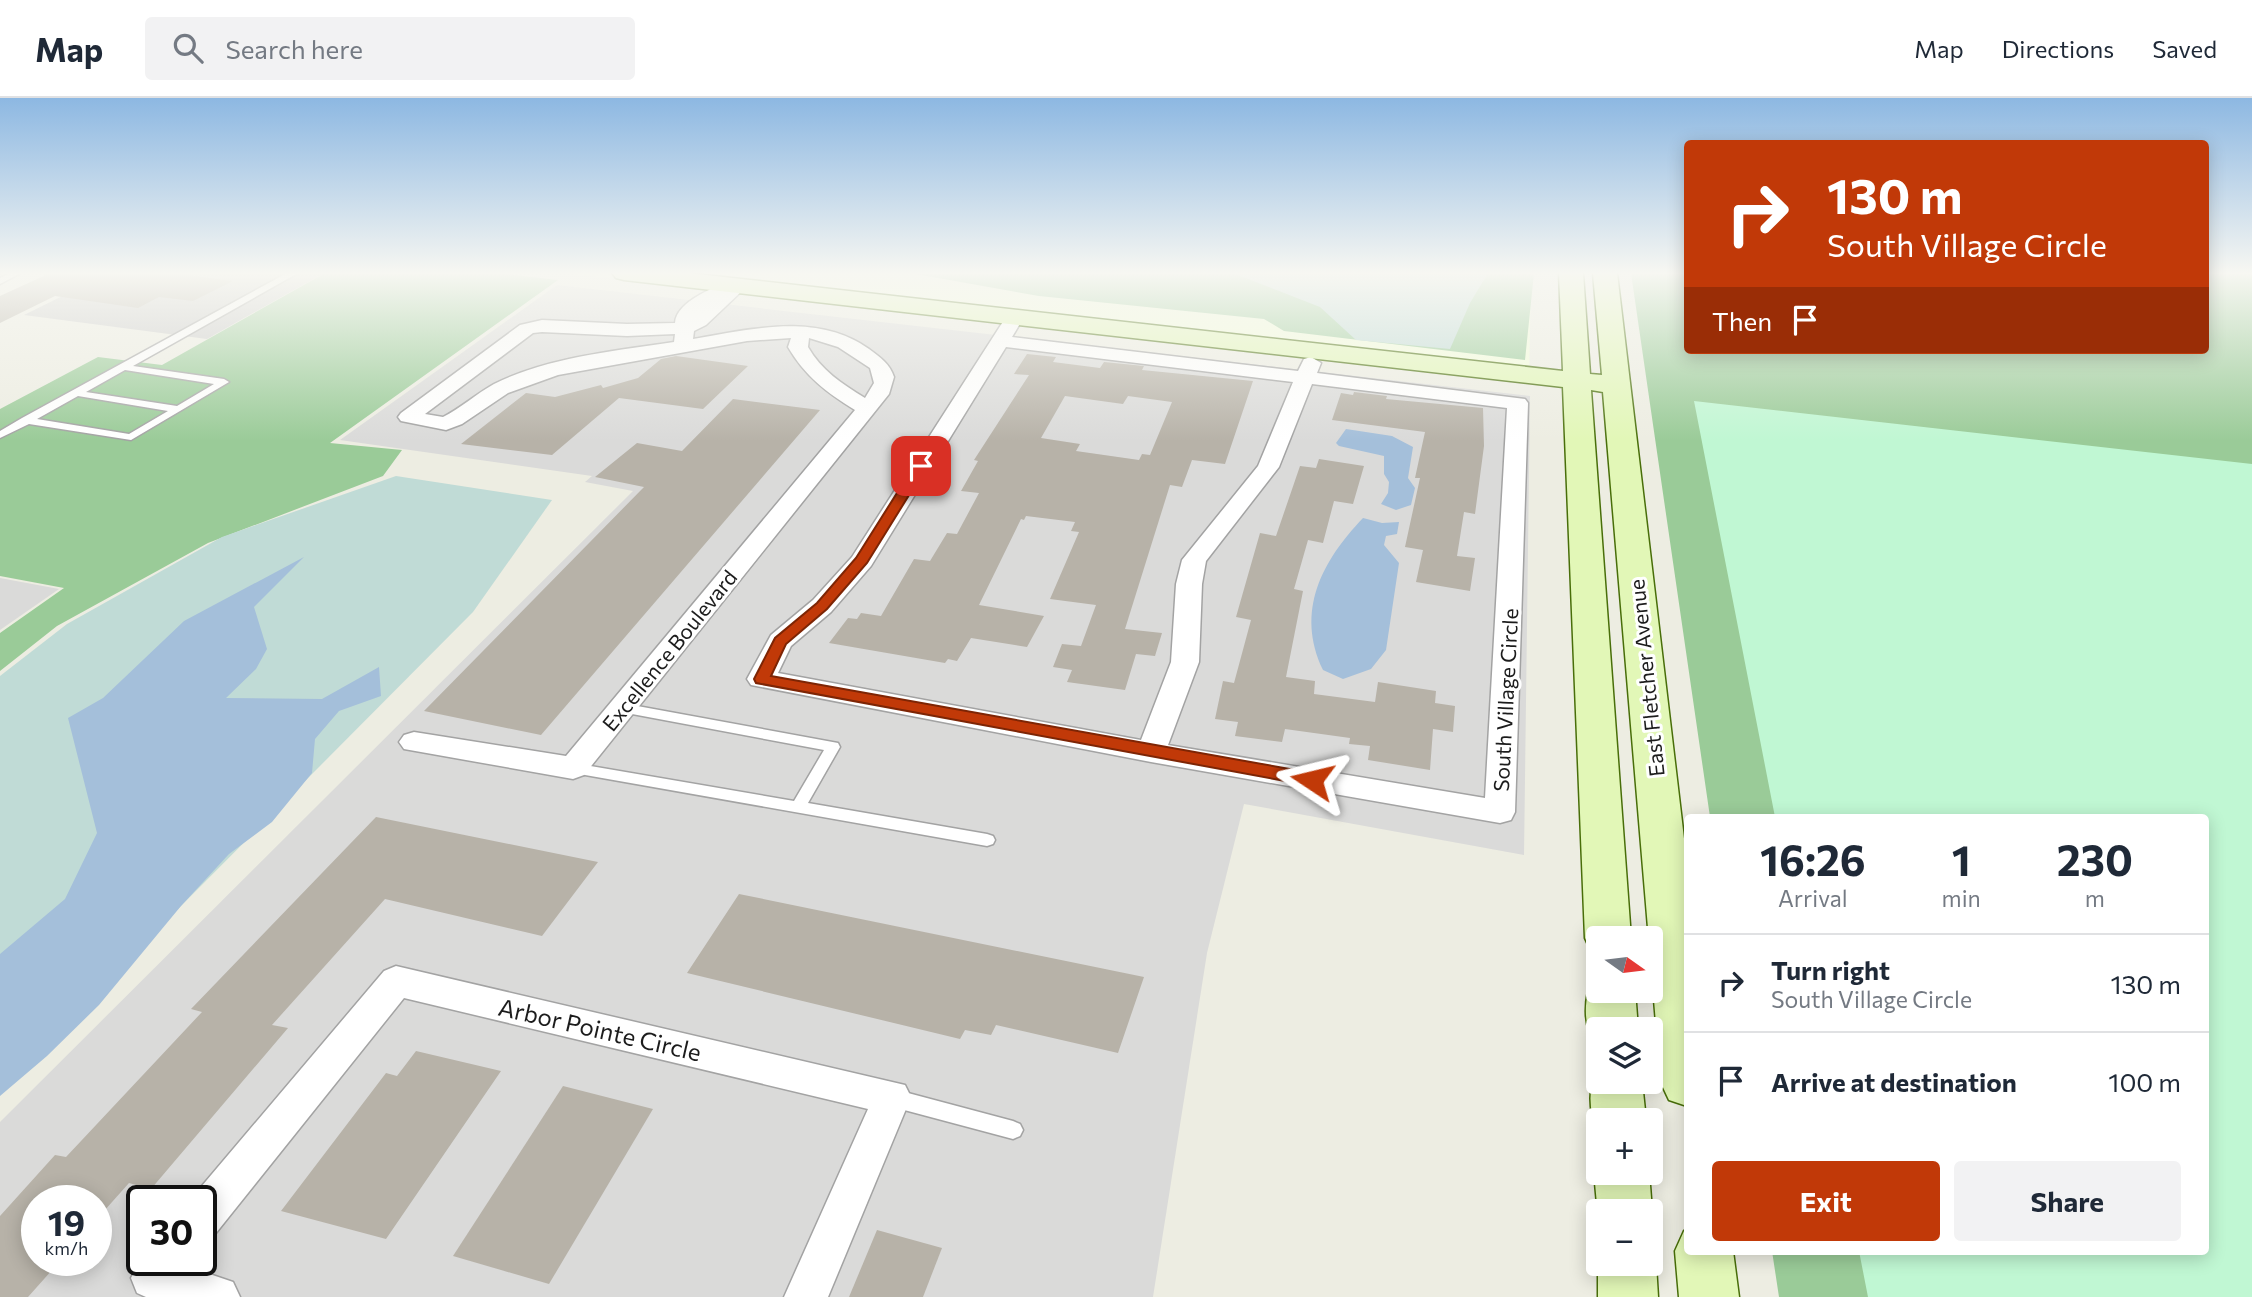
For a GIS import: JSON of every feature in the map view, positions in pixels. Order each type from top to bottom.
[{"type":"main road","points":[[1120,329],[1618,385]]},
{"type":"main road","points":[[1574,329],[1607,926]]},
{"type":"main road","name":"East Fletcher Avenue","points":[[1611,329],[1684,1053]]},
{"type":"main road","points":[[1704,1255],[1709,1297]]},
{"type":"main road","points":[[1627,1276],[1628,1297]]},
{"type":"street","points":[[531,329],[408,417],[446,424],[492,393],[511,384],[684,337],[692,329]]},
{"type":"street","points":[[605,329],[684,337]]},
{"type":"street","name":"South Village Circle","points":[[1002,341],[1305,379],[1518,402],[1500,812],[1151,752],[761,679],[780,641],[822,606],[862,561],[1009,329]]},
{"type":"street","name":"Excellence Boulevard","points":[[573,768],[882,390],[886,380],[882,367],[845,340],[801,333],[770,332],[684,337]]},
{"type":"street","points":[[801,333],[798,347],[806,362],[826,382],[867,408]]},
{"type":"street","points":[[1151,752],[1185,662],[1189,584],[1194,560],[1268,467],[1315,351]]},
{"type":"street","points":[[414,742],[573,768]]},
{"type":"street","name":"Arbor Pointe Circle","points":[[217,1199],[396,981],[892,1097]]},
{"type":"street","points":[[806,1297],[892,1097]]},
{"type":"street","points":[[154,1276],[152,1278],[218,1297]]},
{"type":"lane","points":[[0,435],[192,329]]},
{"type":"lane","points":[[26,420],[131,437],[224,382],[123,367]]},
{"type":"lane","points":[[76,393],[178,409]]},
{"type":"lane","points":[[621,709],[833,747],[798,807]]},
{"type":"lane","points":[[573,768],[987,840]]},
{"type":"lane","points":[[892,1097],[1013,1130]]},
{"type":"shaded area","points":[[130,329],[225,329],[207,339]]},
{"type":"shaded area","points":[[495,329],[942,329],[1530,396],[1524,855],[1244,804],[1207,953],[1153,1297],[0,1297],[0,1122],[633,491],[585,482],[592,476],[340,440]]},
{"type":"shaded area","points":[[1054,329],[1530,329],[1529,383]]},
{"type":"shaded area","points":[[1344,329],[1459,329],[1450,349],[1356,340]]},
{"type":"shaded area","points":[[1694,401],[2252,464],[2252,1297],[1868,1297],[1860,1255],[2209,1255],[2209,814],[1774,814]]},
{"type":"shaded area","points":[[396,476],[552,500],[473,612],[0,1088],[0,676],[67,624],[222,537]]},
{"type":"shaded area","points":[[0,578],[59,589],[0,630]]},
{"type":"green space","points":[[226,329],[490,329],[330,443],[402,450],[383,476],[208,543],[57,626],[0,671],[0,633],[64,588],[0,576],[0,409],[98,357],[162,365]]},
{"type":"green space","points":[[1281,329],[1528,329],[1525,360]]},
{"type":"green space","points":[[1639,329],[1684,329],[1684,354],[2209,354],[2209,329],[2252,329],[2252,1297],[1779,1297],[1773,1255],[2209,1255],[2209,814],[1710,814]]},
{"type":"water","points":[[1346,429],[1392,436],[1413,447],[1408,478],[1415,488],[1411,505],[1396,510],[1381,504],[1388,493],[1389,482],[1384,474],[1384,456],[1339,446],[1336,443]]},
{"type":"water","points":[[1363,518],[1382,523],[1399,522],[1397,534],[1386,536],[1384,545],[1399,563],[1386,650],[1371,669],[1343,679],[1323,670],[1315,648],[1313,607],[1325,569],[1348,534]]},
{"type":"water","points":[[304,557],[254,607],[267,649],[256,669],[226,698],[322,699],[379,667],[381,696],[339,711],[315,739],[312,773],[272,822],[229,854],[181,906],[99,1005],[47,1056],[0,1096],[0,954],[65,899],[97,833],[68,718],[103,698],[184,621]]},
{"type":"building","points":[[1027,354],[1056,357],[1053,362],[1100,368],[1104,362],[1144,366],[1142,370],[1253,381],[1225,464],[1192,460],[1182,487],[1170,485],[1125,629],[1162,633],[1155,656],[1136,654],[1125,690],[1067,682],[1072,670],[1053,667],[1062,644],[1081,646],[1096,605],[1050,599],[1079,532],[1071,531],[1075,522],[1026,516],[1024,520],[1021,519],[979,605],[1044,616],[1027,647],[971,638],[957,661],[948,659],[945,663],[829,643],[848,618],[857,619],[861,613],[881,616],[914,559],[930,561],[947,533],[957,534],[979,493],[961,491],[978,461],[974,460],[1029,375],[1014,374]],"holes":[[[1065,396],[1123,404],[1128,396],[1172,402],[1150,455],[1142,454],[1139,460],[1076,451],[1080,444],[1041,438]]]},
{"type":"building","points":[[676,356],[748,366],[703,409],[619,398],[552,455],[461,444],[526,393],[555,397],[601,385],[603,388],[638,378],[661,359]]},
{"type":"building","points":[[1354,392],[1387,396],[1386,399],[1483,408],[1484,446],[1475,514],[1464,512],[1457,556],[1475,558],[1470,591],[1416,582],[1423,550],[1405,547],[1420,478],[1415,478],[1425,432],[1332,420],[1341,393],[1353,395]]},
{"type":"building","points":[[733,399],[820,410],[541,735],[424,711],[644,487],[595,477],[637,443],[682,451]]},
{"type":"building","points":[[1319,459],[1364,466],[1353,504],[1334,501],[1323,543],[1308,540],[1294,589],[1303,591],[1286,677],[1315,681],[1314,694],[1375,702],[1378,682],[1436,691],[1435,703],[1455,706],[1453,732],[1433,729],[1430,770],[1368,760],[1370,746],[1349,744],[1350,738],[1285,729],[1282,742],[1235,736],[1238,722],[1215,719],[1223,681],[1234,683],[1251,620],[1236,617],[1260,533],[1276,536],[1300,466],[1316,468]]},
{"type":"building","points":[[376,817],[598,862],[542,936],[385,899],[272,1025],[288,1028],[154,1185],[129,1183],[112,1202],[112,1185],[28,1185],[55,1155],[66,1157],[202,1012],[191,1009]]},
{"type":"building","points":[[739,894],[1144,977],[1118,1053],[996,1025],[991,1035],[965,1030],[960,1039],[687,973]]},
{"type":"building","points":[[416,1051],[501,1071],[386,1239],[281,1211],[386,1073],[397,1076]]},
{"type":"building","points":[[563,1086],[653,1109],[549,1284],[453,1256]]},
{"type":"building","points":[[21,1193],[21,1276],[47,1276],[28,1297],[0,1297],[0,1216]]},
{"type":"building","points":[[877,1230],[942,1248],[923,1297],[849,1297]]},
{"type":"route","points":[[921,466],[862,561],[822,606],[780,641],[761,679],[1312,780]]}]
